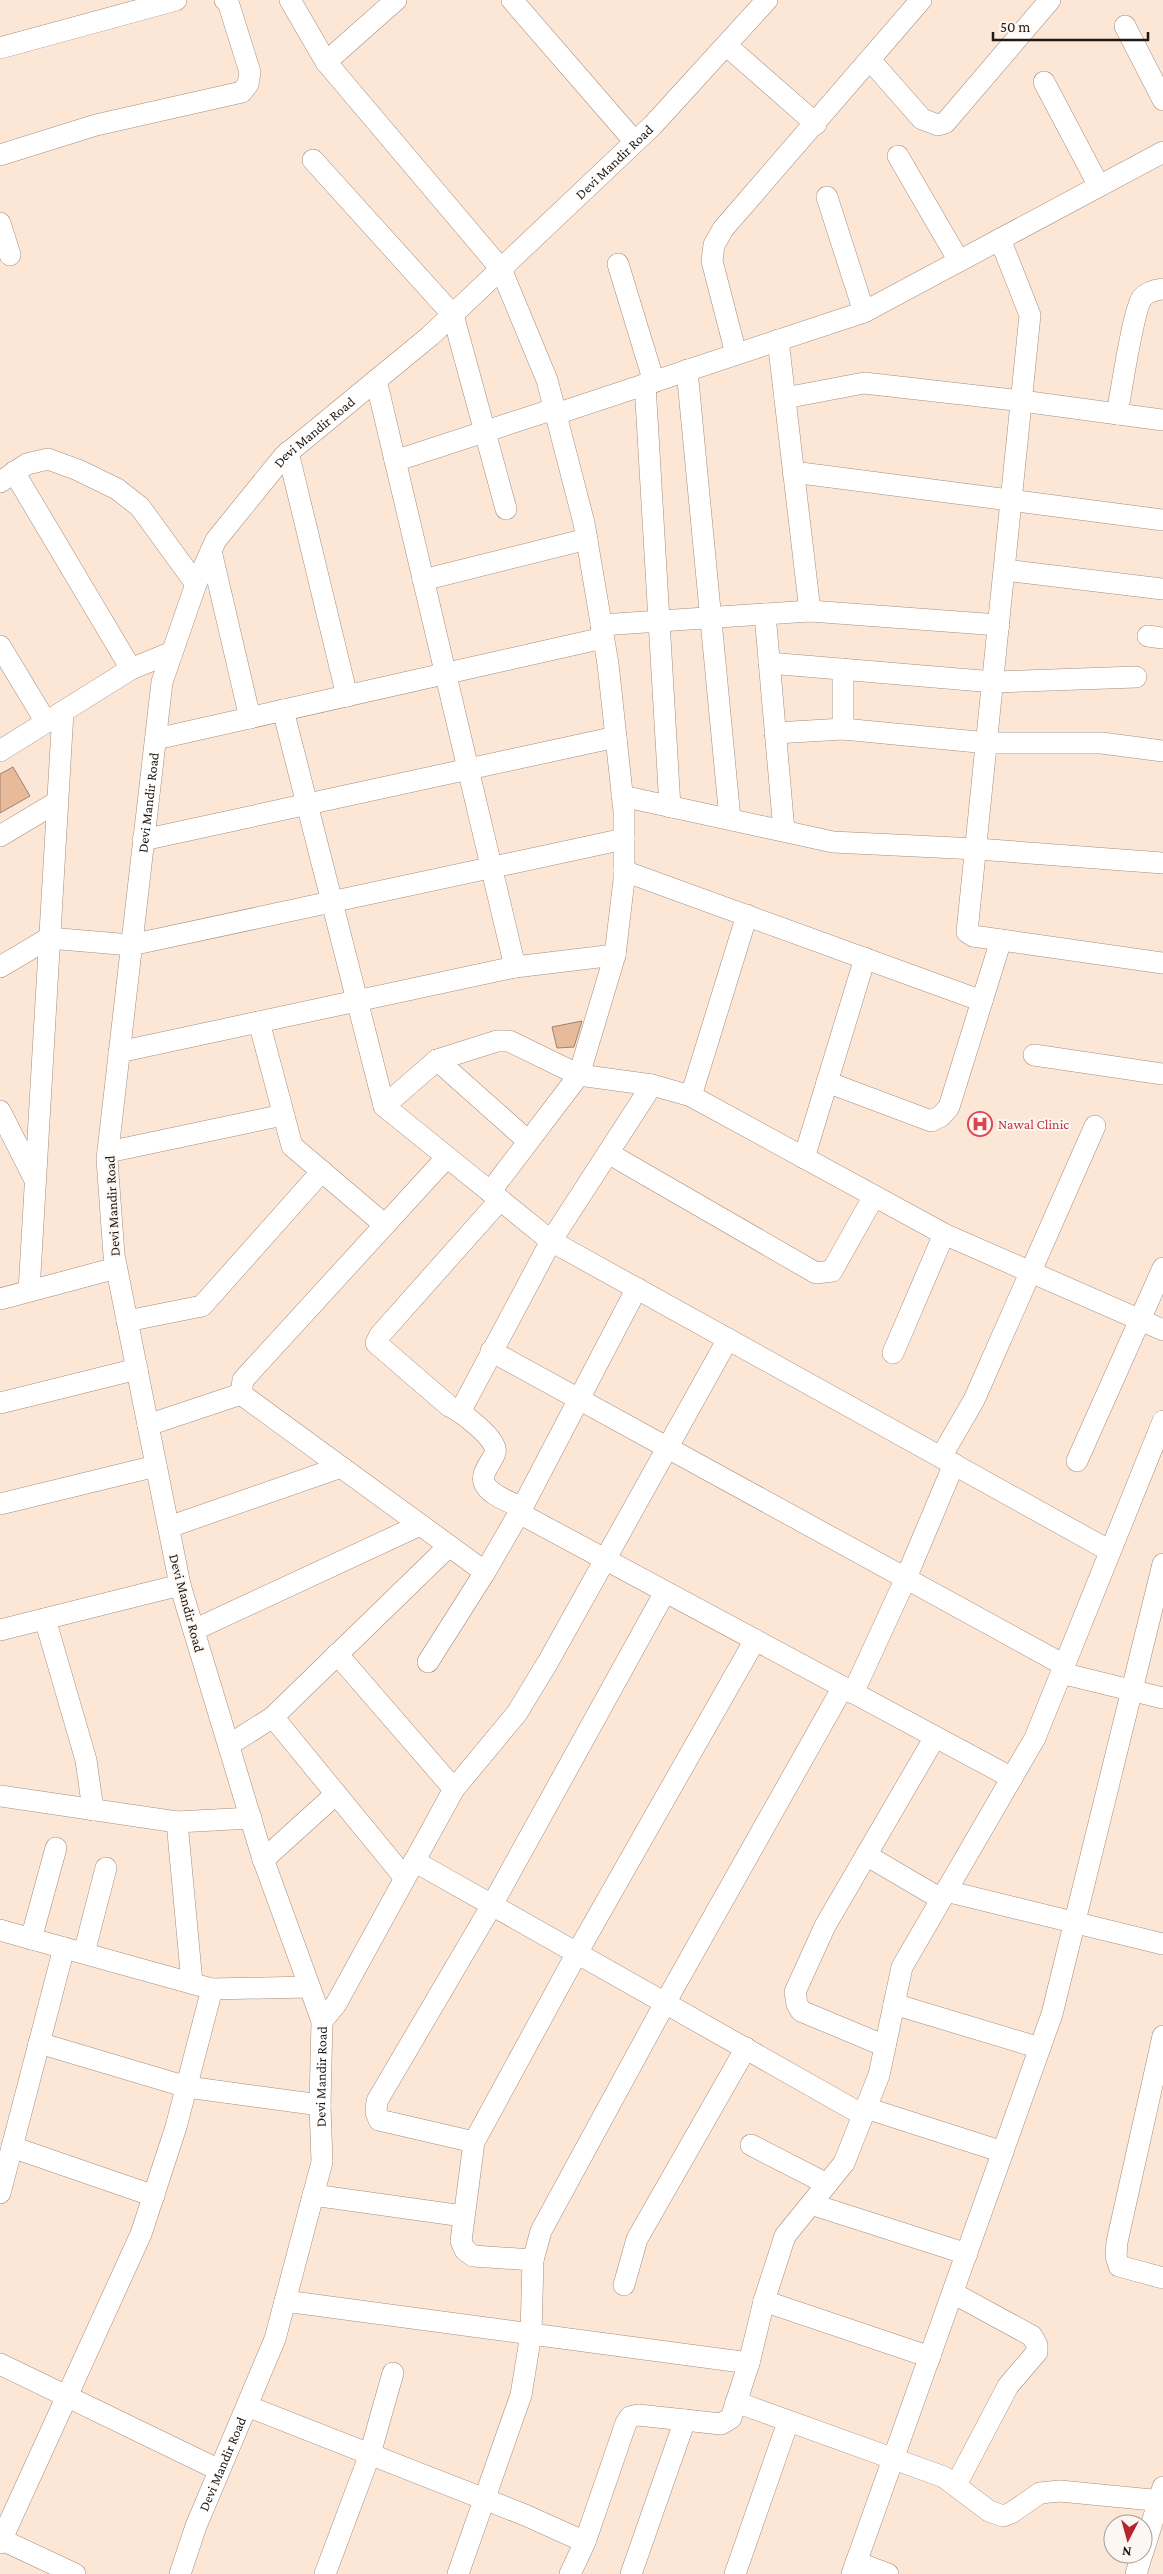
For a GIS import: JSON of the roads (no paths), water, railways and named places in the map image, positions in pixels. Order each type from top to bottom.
[{"type":"street","points":[[0,48],[176,0]]},
{"type":"street","points":[[0,156],[96,125],[242,92],[248,84],[250,72],[228,2],[225,0]]},
{"type":"street","points":[[290,0],[326,62],[501,269],[547,380],[587,539],[602,632],[622,796],[624,870],[615,954],[579,1076],[528,1141],[495,1196],[380,1335],[376,1343],[449,1406],[460,1412],[495,1444],[496,1452],[484,1476],[484,1483],[490,1491],[665,1592],[1012,1778]]},
{"type":"street","points":[[326,62],[396,0]]},
{"type":"street","points":[[512,0],[636,142]]},
{"type":"street","name":"Devi Mandir Road","points":[[180,2574],[196,2526],[275,2339],[314,2195],[322,2162],[320,2105],[322,2021],[263,1860],[180,1585],[116,1268],[108,1152],[162,682],[170,652],[196,584],[216,540],[288,452],[453,315],[636,142],[767,0]]},
{"type":"street","points":[[736,354],[712,261],[714,245],[723,229],[816,124],[921,0]]},
{"type":"street","points":[[870,60],[922,119],[938,125],[945,123],[1050,0]]},
{"type":"street","points":[[1125,26],[1163,100]]},
{"type":"street","points":[[726,45],[816,124]]},
{"type":"street","points":[[1044,82],[1099,186]]},
{"type":"street","points":[[395,461],[650,383],[864,312],[1163,152]]},
{"type":"street","points":[[898,156],[959,261]]},
{"type":"street","points":[[312,160],[453,315],[506,509]]},
{"type":"street","points":[[827,197],[864,312]]},
{"type":"street","points":[[0,223],[10,255]]},
{"type":"street","points":[[1000,239],[1030,315],[988,743],[967,932],[973,936],[1163,963]]},
{"type":"street","points":[[618,264],[650,383],[659,621],[670,807]]},
{"type":"street","points":[[1117,414],[1136,315],[1142,299],[1153,290],[1163,289]]},
{"type":"street","points":[[778,340],[810,611]]},
{"type":"street","points":[[687,370],[730,820]]},
{"type":"street","points":[[376,380],[516,967]]},
{"type":"street","points":[[784,398],[864,383],[1022,401],[1163,420]]},
{"type":"street","points":[[288,452],[347,696]]},
{"type":"street","points":[[131,670],[7,477],[27,464],[48,459],[78,470],[117,489],[140,507],[196,584]]},
{"type":"street","points":[[793,472],[1163,520]]},
{"type":"street","points":[[423,580],[587,539]]},
{"type":"street","points":[[211,551],[250,718]]},
{"type":"street","points":[[1005,570],[1163,589]]},
{"type":"street","points":[[156,739],[445,674],[602,632],[659,621],[810,611],[1000,625]]},
{"type":"street","points":[[764,614],[784,831]]},
{"type":"street","points":[[0,646],[54,717],[57,802],[30,1291]]},
{"type":"street","points":[[0,751],[131,670],[170,652]]},
{"type":"street","points":[[769,663],[994,682],[1136,677]]},
{"type":"street","points":[[843,669],[843,729]]},
{"type":"street","points":[[283,710],[384,1106],[551,1241],[1110,1551]]},
{"type":"street","points":[[775,733],[843,729],[988,743],[1102,743],[1163,751]]},
{"type":"street","points":[[143,840],[616,737]]},
{"type":"street","points":[[622,796],[833,842],[977,848],[1163,863]]},
{"type":"street","points":[[0,836],[57,802]]},
{"type":"street","points":[[0,967],[49,938],[131,945],[624,839]]},
{"type":"street","points":[[624,870],[982,1001]]},
{"type":"street","points":[[691,1096],[747,915]]},
{"type":"street","points":[[827,1082],[931,1121],[940,1116],[949,1107],[1001,940]]},
{"type":"street","points":[[119,1052],[516,967],[615,954]]},
{"type":"street","points":[[804,1158],[865,958]]},
{"type":"street","points":[[259,1022],[292,1146],[385,1225]]},
{"type":"street","points":[[384,1106],[437,1060],[497,1041],[509,1041],[579,1076],[652,1085],[691,1096],[944,1234],[1163,1330]]},
{"type":"street","points":[[1034,1055],[1163,1074]]},
{"type":"street","points":[[437,1060],[528,1141]]},
{"type":"street","points":[[460,1412],[551,1241],[652,1085]]},
{"type":"street","points":[[0,1111],[35,1180]]},
{"type":"street","points":[[108,1152],[283,1114]]},
{"type":"street","points":[[458,2574],[521,2395],[531,2334],[533,2260],[541,2231],[665,2003],[848,1690],[906,1578],[947,1461],[1095,1126]]},
{"type":"street","points":[[608,1153],[816,1273],[832,1271],[874,1196]]},
{"type":"street","points":[[241,1394],[243,1380],[447,1157]]},
{"type":"street","points":[[127,1321],[202,1306],[322,1171]]},
{"type":"street","points":[[893,1353],[944,1234]]},
{"type":"street","points":[[0,1299],[116,1268]]},
{"type":"street","points":[[1077,1461],[1163,1268]]},
{"type":"street","points":[[428,1662],[485,1572],[520,1510],[580,1399],[636,1288]]},
{"type":"street","points":[[322,2021],[336,2004],[454,1789],[517,1712],[548,1662],[728,1339]]},
{"type":"street","points":[[491,1351],[906,1578],[1063,1669],[1163,1698]]},
{"type":"street","points":[[0,1403],[136,1369]]},
{"type":"street","points":[[148,1425],[241,1394]]},
{"type":"street","points":[[241,1394],[485,1572]]},
{"type":"street","points":[[570,2574],[585,2542],[626,2423],[630,2417],[638,2415],[721,2424],[731,2418],[749,2363],[764,2301],[785,2236],[844,2163],[879,2075],[902,1967],[1034,1738],[1161,1432]]},
{"type":"street","points":[[0,1504],[156,1466]]},
{"type":"street","points":[[169,1527],[341,1467]]},
{"type":"street","points":[[194,1630],[420,1525]]},
{"type":"street","points":[[228,1745],[273,1717],[449,1546]]},
{"type":"street","points":[[888,2574],[854,2568],[894,2461],[1052,2014],[1163,1564]]},
{"type":"street","points":[[0,1630],[180,1585]]},
{"type":"street","points":[[474,2142],[378,2120],[376,2112],[377,2101],[492,1905],[665,1592]]},
{"type":"street","points":[[45,1619],[86,1760],[93,1810]]},
{"type":"street","points":[[533,2260],[473,2256],[465,2250],[461,2241],[463,2216],[474,2142],[577,1953],[755,1640]]},
{"type":"street","points":[[337,1654],[454,1789]]},
{"type":"street","points":[[273,1717],[336,1794],[410,1870],[492,1905],[746,2048],[865,2111],[1003,2152]]},
{"type":"street","points":[[885,2046],[801,2011],[797,2004],[795,1992],[825,1926],[935,1737]]},
{"type":"street","points":[[263,1860],[336,1794]]},
{"type":"street","points":[[0,1796],[177,1822],[250,1818]]},
{"type":"street","points":[[75,2574],[1,2540],[142,2234],[187,2086],[202,1986],[177,1822]]},
{"type":"street","points":[[31,1939],[56,1848]]},
{"type":"street","points":[[866,1855],[943,1895],[1074,1922],[1163,1944]]},
{"type":"street","points":[[0,2193],[39,2043],[106,1868]]},
{"type":"street","points":[[0,1930],[202,1986],[309,1987]]},
{"type":"street","points":[[894,2004],[1040,2048]]},
{"type":"street","points":[[1163,2036],[1117,2242],[1116,2256],[1119,2266],[1127,2270],[1163,2278]]},
{"type":"street","points":[[39,2043],[187,2086],[320,2105]]},
{"type":"street","points":[[624,2285],[637,2239],[746,2048]]},
{"type":"street","points":[[751,2144],[827,2184]]},
{"type":"street","points":[[12,2147],[154,2196]]},
{"type":"street","points":[[314,2195],[463,2216]]},
{"type":"street","points":[[811,2204],[967,2254]]},
{"type":"street","points":[[953,2293],[1032,2336],[1037,2344],[1038,2352],[1008,2386],[956,2484]]},
{"type":"street","points":[[285,2301],[749,2363]]},
{"type":"street","points":[[764,2301],[930,2358]]},
{"type":"street","points":[[0,2364],[219,2470]]},
{"type":"street","points":[[325,2574],[370,2454],[393,2372]]},
{"type":"street","points":[[736,2402],[944,2478],[956,2484],[989,2510],[1003,2516],[1010,2514],[1040,2493],[1060,2491],[1162,2496],[1153,2523]]},
{"type":"street","points":[[247,2406],[484,2499],[585,2542]]},
{"type":"street","points":[[631,2574],[686,2420]]},
{"type":"street","points":[[735,2574],[788,2422]]},
{"type":"place","name":"Nawal Clinic","points":[[980,1124]]}]
